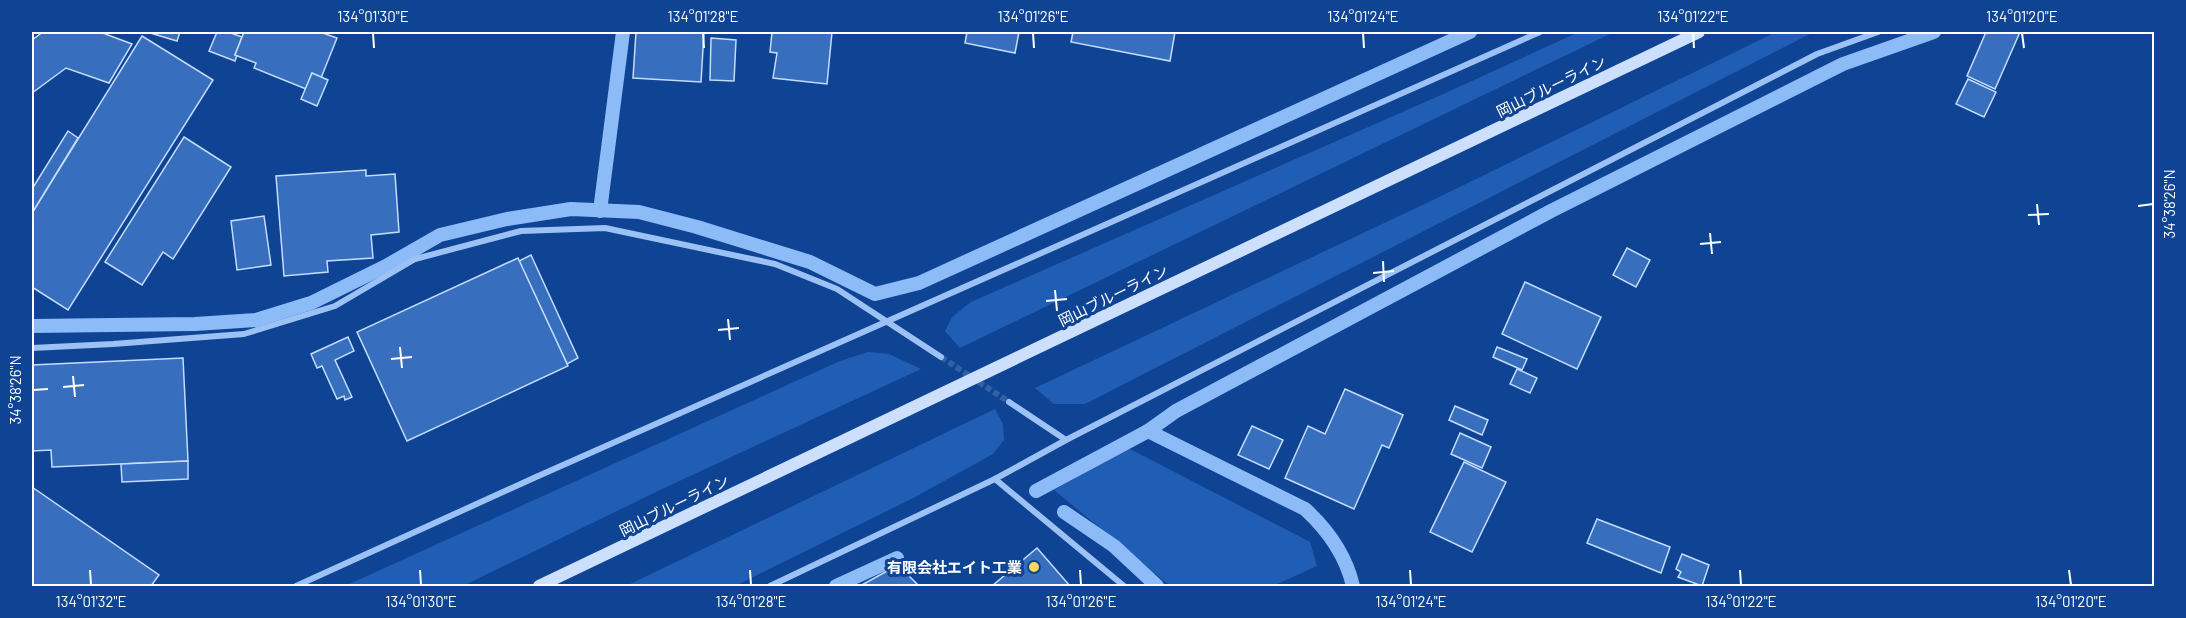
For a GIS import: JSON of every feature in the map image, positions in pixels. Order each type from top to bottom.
[{"type":"main road","name":"岡山ブルーライン","points":[[539,586],[1699,32]]},
{"type":"street","points":[[296,586],[886,321],[1540,32]]},
{"type":"street","points":[[770,586],[995,479],[1066,440],[1816,54],[1878,32]]},
{"type":"street","points":[[32,348],[243,334],[335,306],[415,259],[521,231],[605,228],[775,264],[837,289],[941,357]]},
{"type":"street","points":[[1009,402],[1066,440]]},
{"type":"street","points":[[995,479],[1124,586]]},
{"type":"shaded area","points":[[1579,32],[1614,32],[960,348],[945,331],[952,317],[971,302]]},
{"type":"shaded area","points":[[1776,32],[1814,32],[1085,404],[1054,404],[1035,388],[1433,200]]},
{"type":"shaded area","points":[[868,352],[889,354],[921,369],[658,491],[463,586],[345,586],[840,361]]},
{"type":"shaded area","points":[[995,409],[1003,424],[1004,440],[993,454],[915,497],[735,586],[626,586]]},
{"type":"shaded area","points":[[1128,448],[1310,542],[1317,566],[1273,586],[1170,586],[1054,490]]},
{"type":"building","points":[[43,32],[100,32],[132,44],[109,83],[66,68],[32,93],[32,40]]},
{"type":"building","points":[[147,32],[180,32],[177,41]]},
{"type":"building","points":[[217,32],[228,32],[242,37],[235,61],[209,51]]},
{"type":"building","points":[[244,32],[320,32],[337,38],[321,78],[312,73],[306,89],[254,68],[256,63],[235,55]]},
{"type":"building","points":[[636,32],[704,32],[701,82],[633,78]]},
{"type":"building","points":[[772,32],[832,32],[827,84],[773,78],[777,53],[770,52]]},
{"type":"building","points":[[967,32],[1019,32],[1015,53],[965,43]]},
{"type":"building","points":[[1073,32],[1175,32],[1170,61],[1071,42]]},
{"type":"building","points":[[1986,32],[2020,32],[1995,89],[1967,76]]},
{"type":"building","points":[[142,36],[213,80],[68,310],[32,287],[32,213]]},
{"type":"building","points":[[711,38],[736,40],[734,81],[710,80]]},
{"type":"building","points":[[312,73],[328,80],[317,106],[301,99]]},
{"type":"building","points":[[1968,79],[1996,92],[1984,117],[1956,104]]},
{"type":"building","points":[[68,131],[78,138],[32,213],[32,189]]},
{"type":"building","points":[[184,137],[231,167],[173,259],[163,252],[142,285],[105,262]]},
{"type":"building","points":[[366,170],[366,176],[395,174],[399,232],[371,235],[373,258],[327,261],[328,272],[284,276],[276,176]]},
{"type":"building","points":[[264,216],[271,265],[237,270],[231,221]]},
{"type":"building","points":[[1627,248],[1650,260],[1636,287],[1613,275]]},
{"type":"building","points":[[531,255],[578,358],[567,364],[519,261]]},
{"type":"building","points":[[518,258],[568,366],[407,441],[357,332]]},
{"type":"building","points":[[1525,282],[1601,317],[1577,369],[1502,334]]},
{"type":"building","points":[[348,337],[354,351],[335,360],[352,397],[345,400],[344,396],[337,399],[322,366],[317,368],[311,354]]},
{"type":"building","points":[[1497,347],[1527,359],[1522,370],[1493,357]]},
{"type":"building","points":[[183,358],[188,461],[52,467],[51,450],[32,451],[32,365]]},
{"type":"building","points":[[1517,369],[1537,378],[1530,393],[1510,384]]},
{"type":"building","points":[[1345,389],[1403,415],[1389,448],[1382,445],[1354,509],[1285,478],[1308,426],[1325,434]]},
{"type":"building","points":[[1455,406],[1488,420],[1482,435],[1449,420]]},
{"type":"building","points":[[1252,426],[1283,440],[1269,469],[1238,455]]},
{"type":"building","points":[[1460,433],[1491,447],[1482,468],[1451,454]]},
{"type":"building","points":[[188,461],[188,479],[122,482],[121,464]]},
{"type":"building","points":[[1464,462],[1506,482],[1472,552],[1430,532]]},
{"type":"building","points":[[32,487],[159,575],[151,586],[32,586]]},
{"type":"building","points":[[1597,519],[1670,547],[1661,573],[1587,543]]},
{"type":"building","name":"有限会社エイト工業","points":[[1037,548],[1070,586],[992,586]]},
{"type":"building","points":[[1682,554],[1709,565],[1702,586],[1678,577],[1681,572],[1676,569]]},
{"type":"building","points":[[898,565],[919,586],[860,586]]},
{"type":"waterway","points":[[600,211],[623,32]]},
{"type":"waterway","points":[[32,326],[195,324],[256,320],[311,303],[386,266],[440,235],[507,219],[571,209],[639,212],[697,227],[810,262],[875,294],[919,283],[1470,32]]},
{"type":"waterway","points":[[1036,491],[1148,431],[1176,411],[1551,211],[1843,64],[1934,32]]},
{"type":"waterway","points":[[1148,431],[1305,509],[1335,544],[1346,564],[1353,586]]},
{"type":"waterway","points":[[1064,512],[1114,546],[1157,586]]},
{"type":"waterway","points":[[836,586],[897,558]]},
{"type":"tunnel","points":[[941,357],[1009,402]]},
{"type":"place","name":"有限会社エイト工業","points":[[1034,567]]}]
